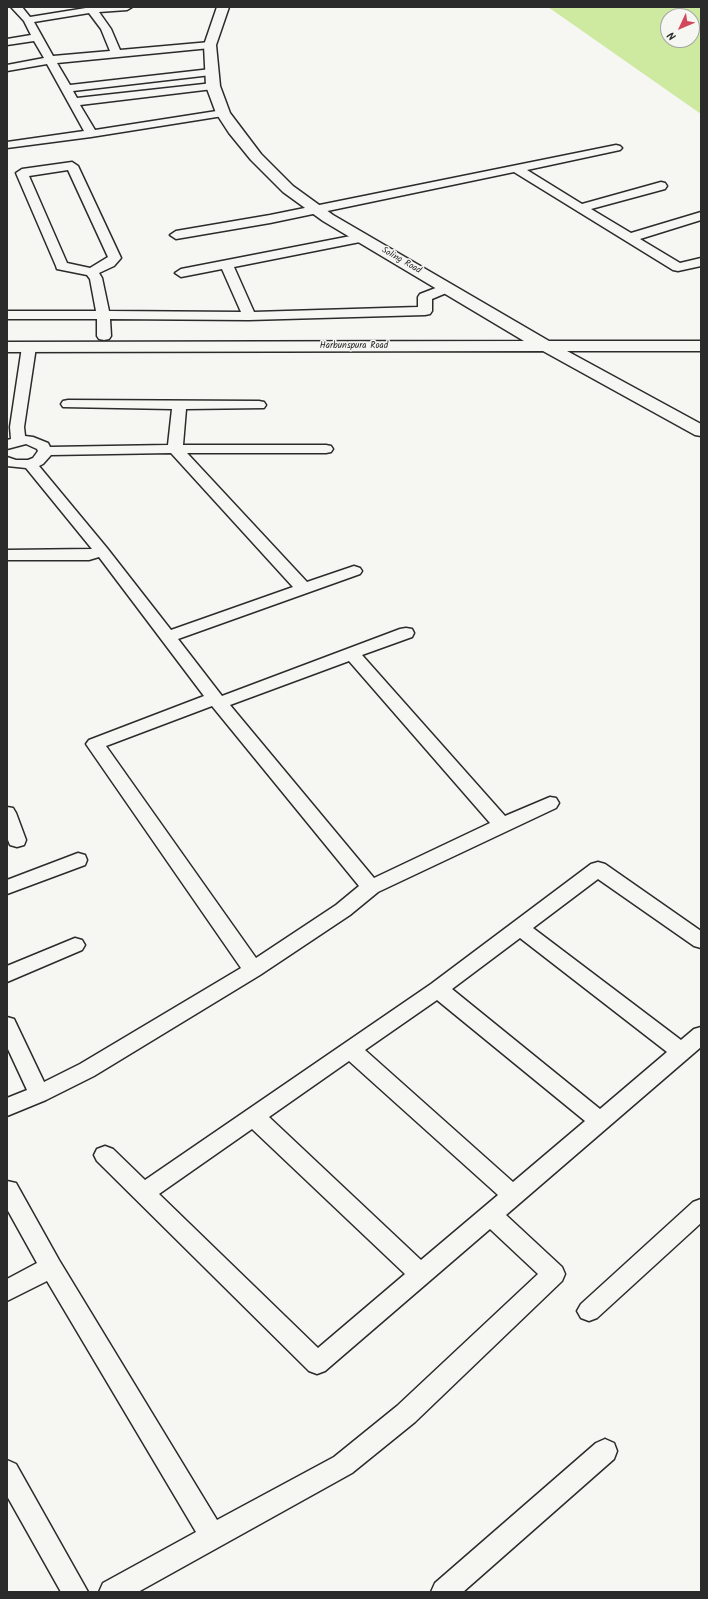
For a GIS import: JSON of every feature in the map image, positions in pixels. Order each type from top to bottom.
[{"type":"main road","name":"Soling Road","points":[[223,7],[210,45],[212,79],[223,113],[256,157],[288,189],[314,209],[361,238],[527,336],[701,431]]},
{"type":"main road","name":"Harbunspura Road","points":[[7,336],[701,337]]},
{"type":"main road","name":"Harbunspura Road","points":[[7,347],[543,345],[701,346]]},
{"type":"street","points":[[7,16],[79,9],[92,10],[127,7]]},
{"type":"street","points":[[92,10],[106,29],[116,53]]},
{"type":"street","points":[[22,14],[37,37],[91,134]]},
{"type":"street","points":[[7,42],[37,37]]},
{"type":"street","points":[[7,68],[50,60],[210,45]]},
{"type":"street","points":[[66,89],[212,79]]},
{"type":"street","points":[[73,102],[212,79]]},
{"type":"street","points":[[7,145],[91,134],[223,113]]},
{"type":"street","points":[[176,235],[222,228],[616,148]]},
{"type":"street","points":[[91,272],[110,264],[115,258],[72,166],[22,173],[62,266],[91,272],[96,278],[103,315],[104,336]]},
{"type":"street","points":[[517,169],[678,267],[701,262]]},
{"type":"street","points":[[580,208],[661,186]]},
{"type":"street","points":[[629,238],[701,216]]},
{"type":"street","points":[[181,273],[361,238]]},
{"type":"street","points":[[227,265],[249,316]]},
{"type":"street","points":[[7,315],[249,316],[425,311],[425,297],[446,288]]},
{"type":"street","points":[[14,467],[38,461],[43,456],[45,451],[43,446],[37,442],[28,440],[13,443],[17,427],[29,347]]},
{"type":"street","points":[[68,404],[259,405]]},
{"type":"street","points":[[179,405],[175,448],[303,588]]},
{"type":"street","points":[[45,451],[175,448],[326,449]]},
{"type":"street","points":[[14,467],[102,550],[217,700],[371,887]]},
{"type":"street","points":[[7,555],[89,555],[102,550]]},
{"type":"street","points":[[169,636],[354,571]]},
{"type":"street","points":[[253,970],[95,744],[406,634]]},
{"type":"street","points":[[352,654],[502,825]]},
{"type":"street","points":[[7,1107],[39,1094],[87,1070],[253,970],[343,910],[371,887],[550,803]]},
{"type":"street","points":[[7,813],[17,840]]},
{"type":"street","points":[[7,887],[78,860]]},
{"type":"street","points":[[144,1192],[438,989],[598,869],[701,941]]},
{"type":"street","points":[[520,928],[681,1052]]},
{"type":"street","points":[[7,974],[75,945]]},
{"type":"street","points":[[438,989],[600,1120]]},
{"type":"street","points":[[7,1025],[39,1094]]},
{"type":"street","points":[[105,1155],[316,1363],[701,1035]]},
{"type":"street","points":[[351,1050],[512,1196]]},
{"type":"street","points":[[253,1116],[421,1274]]},
{"type":"street","points":[[8,1190],[51,1267],[213,1537]]},
{"type":"street","points":[[589,1311],[701,1209]]},
{"type":"street","points":[[112,1592],[343,1466],[406,1414],[554,1274],[490,1215]]},
{"type":"street","points":[[7,1291],[51,1267]]},
{"type":"street","points":[[444,1592],[606,1451]]},
{"type":"street","points":[[7,1472],[75,1592]]},
{"type":"green space","points":[[548,7],[701,7],[701,114]]}]
